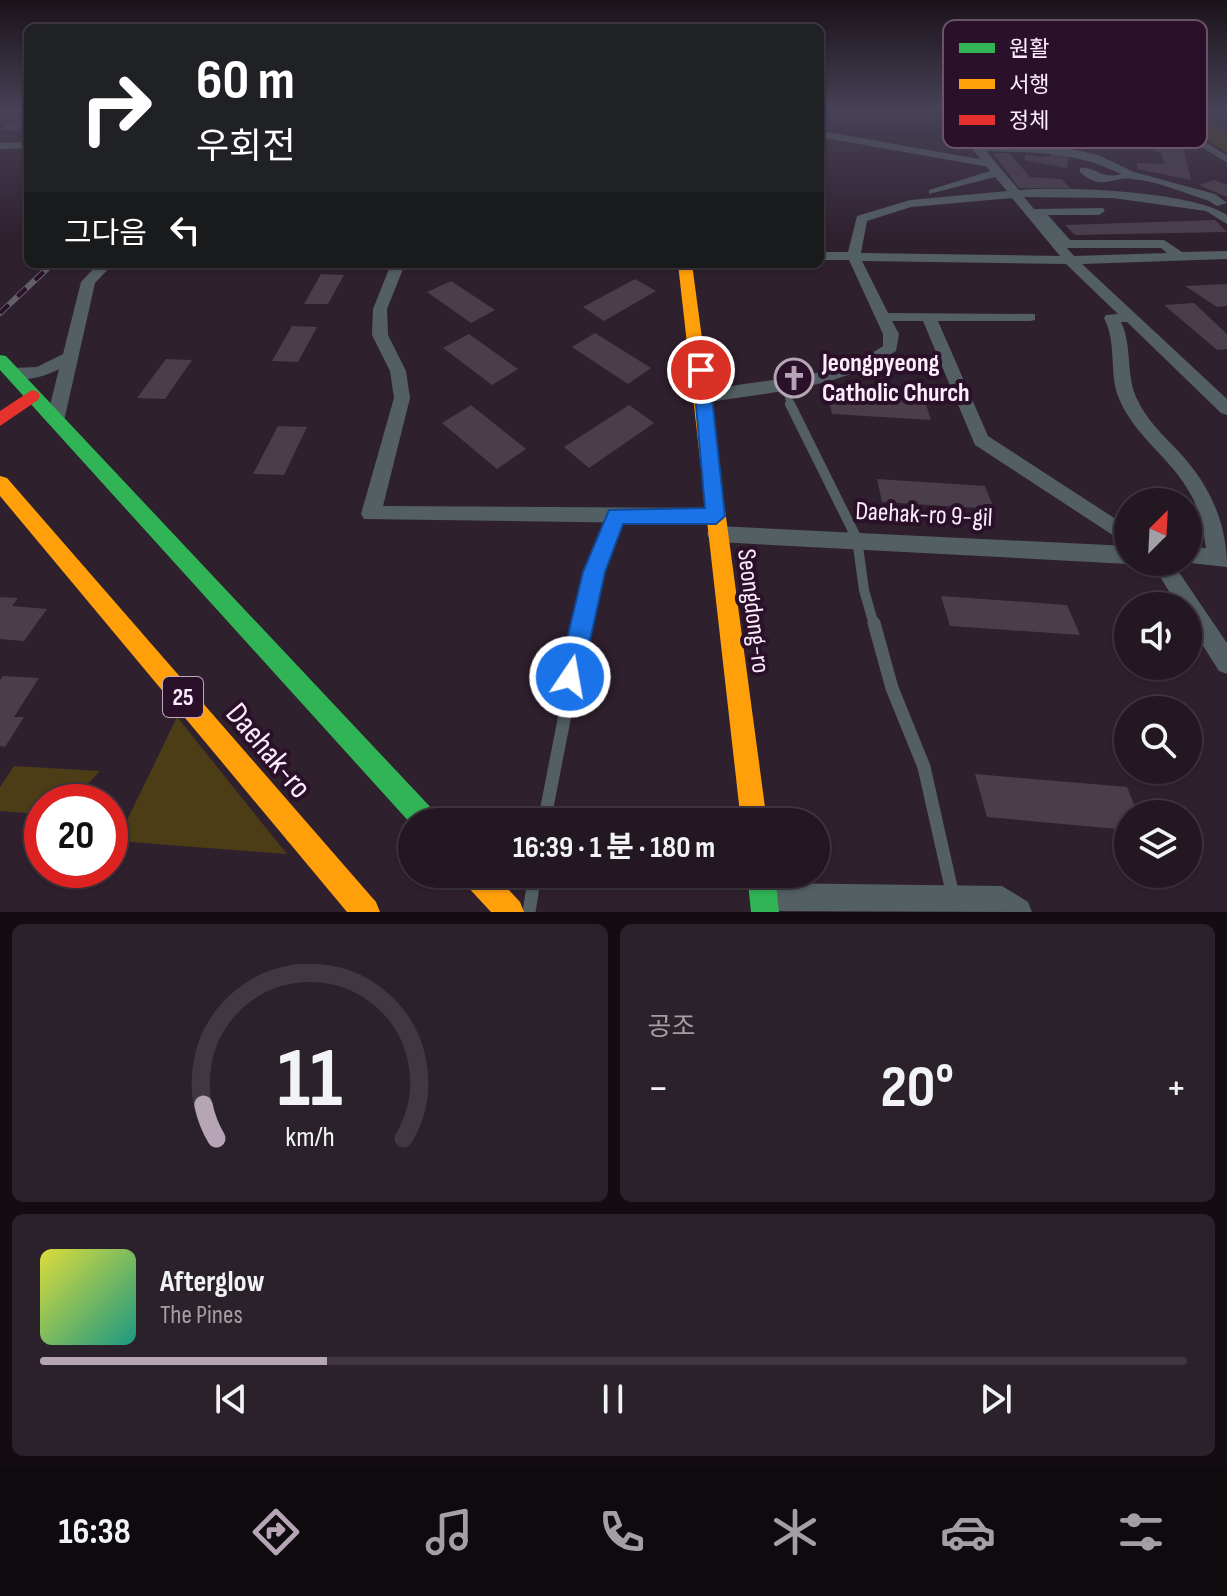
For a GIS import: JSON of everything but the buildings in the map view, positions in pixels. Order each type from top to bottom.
[{"type":"main road","name":"Seongdong-ro","points":[[686,268],[705,397],[716,525],[752,808]]},
{"type":"main road","points":[[6,366],[414,808]]},
{"type":"main road","points":[[0,420],[32,396]]},
{"type":"main road","name":"Daehak-ro","points":[[0,483],[366,912]]},
{"type":"main road","points":[[488,888],[510,912]]},
{"type":"street","points":[[981,154],[1070,260],[1225,405]]},
{"type":"street","points":[[1078,154],[1098,158],[1130,174],[1211,197],[1227,207]]},
{"type":"street","points":[[918,203],[938,189],[992,168]]},
{"type":"street","points":[[1093,194],[1081,174],[1110,181],[1130,174]]},
{"type":"street","points":[[705,397],[846,371],[876,361],[891,348],[891,334],[854,257],[861,219],[918,203],[1013,192],[1093,194],[1209,208],[1227,220]]},
{"type":"street","points":[[1099,211],[1039,211],[1066,244],[1164,244],[1179,257]]},
{"type":"street","points":[[824,256],[1070,260],[1227,255]]},
{"type":"street","points":[[59,426],[68,358],[88,282],[102,268]]},
{"type":"street","name":"Daehak-ro 9-gil","points":[[396,268],[380,309],[380,335],[398,371],[402,398],[371,514],[616,516],[857,539],[1114,554]]},
{"type":"street","points":[[883,317],[1030,317]]},
{"type":"street","points":[[929,317],[981,440],[1114,528]]},
{"type":"street","points":[[1130,318],[1111,318],[1117,327],[1121,374],[1128,398],[1159,444],[1199,491],[1223,557],[1202,556]]},
{"type":"street","points":[[6,366],[40,372],[68,358]]},
{"type":"street","points":[[1170,576],[1227,663]]},
{"type":"street","points":[[763,894],[955,902],[1002,900],[1018,912]]},
{"type":"lane","points":[[932,154],[992,168]]},
{"type":"lane","points":[[784,382],[793,413],[857,539],[864,590],[892,688],[924,767],[955,902]]},
{"type":"lane","points":[[547,808],[581,625],[594,572],[616,516]]},
{"type":"lane","points":[[529,912],[533,888]]},
{"type":"shaded area","points":[[177,717],[287,854],[128,842],[128,818]]},
{"type":"shaded area","points":[[14,766],[100,771],[87,784],[24,784],[24,813],[0,811],[0,787]]},
{"type":"railway","points":[[0,313],[48,268]]},
{"type":"traffic: fast","points":[[0,360],[414,808]]},
{"type":"traffic: fast","points":[[762,888],[765,912]]},
{"type":"traffic: slow","points":[[685,268],[752,808]]},
{"type":"traffic: slow","points":[[0,483],[366,912]]},
{"type":"traffic: slow","points":[[488,888],[510,912]]},
{"type":"traffic: jam","points":[[0,420],[32,396]]},
{"type":"place","name":"Jeongpyeong Catholic Church","points":[[794,378]]},
{"type":"route","points":[[570,677],[594,572],[616,516],[716,516],[701,370]]}]
